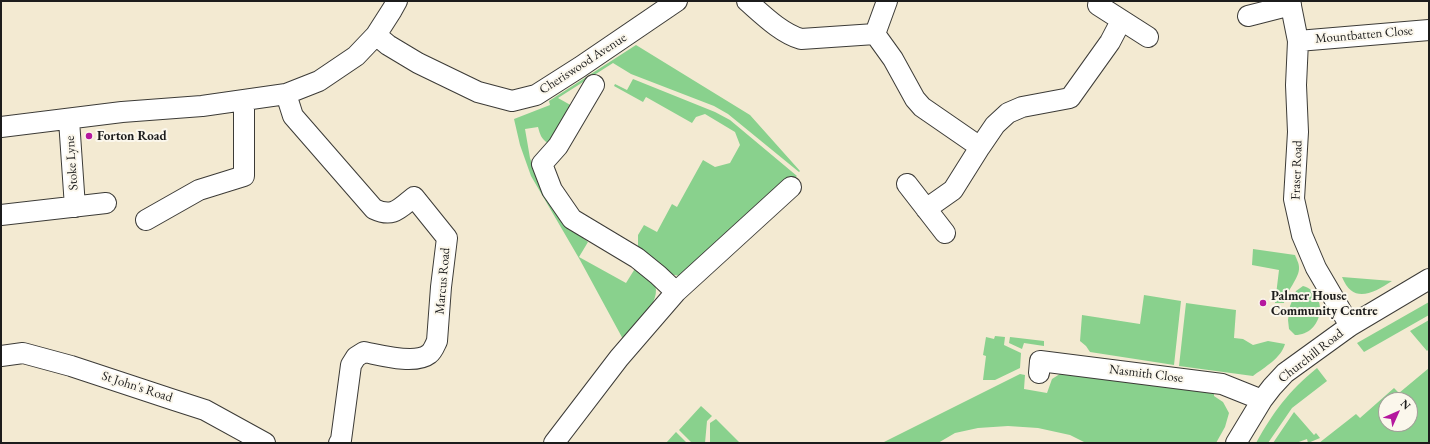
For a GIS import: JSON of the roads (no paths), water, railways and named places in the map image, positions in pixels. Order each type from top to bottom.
[{"type":"street","points":[[1,127],[69,120],[122,112],[202,106],[286,94],[306,87],[330,75],[356,56],[376,35],[397,1]]},
{"type":"street","name":"Cheriswood Avenue","points":[[376,35],[388,45],[418,63],[478,92],[512,101],[536,95],[677,1]]},
{"type":"street","points":[[747,1],[785,32],[801,39],[875,34]]},
{"type":"street","points":[[875,34],[888,1]]},
{"type":"street","points":[[1248,16],[1291,3]]},
{"type":"street","name":"Fraser Road","points":[[1291,3],[1298,41],[1296,85],[1298,132],[1294,198],[1302,235],[1316,268],[1350,326]]},
{"type":"street","points":[[1098,5],[1148,37]]},
{"type":"street","points":[[926,209],[953,190],[995,125],[1008,113],[1022,107],[1070,98],[1110,42],[1122,21]]},
{"type":"street","name":"Mountbatten Close","points":[[1298,41],[1429,30]]},
{"type":"street","points":[[875,34],[892,59],[915,99],[922,107],[980,147]]},
{"type":"street","points":[[594,84],[558,146],[542,164],[552,190],[572,219],[637,258],[658,274],[676,292]]},
{"type":"street","name":"Marcus Road","points":[[286,94],[293,116],[374,209],[384,214],[396,211],[414,197],[447,238],[441,287],[437,341],[434,348],[429,354],[419,358],[405,359],[364,352],[356,357],[351,365],[341,440],[339,443]]},
{"type":"street","points":[[146,220],[199,190],[244,176],[244,101]]},
{"type":"street","name":"Stoke Lyne","points":[[69,120],[76,207]]},
{"type":"street","points":[[907,184],[945,233]]},
{"type":"street","points":[[554,443],[619,358],[676,292],[791,187]]},
{"type":"street","name":"Stoke Lyne","points":[[1,216],[106,203]]},
{"type":"street","name":"Churchill Road","points":[[1236,443],[1262,400],[1285,373],[1350,326],[1429,279]]},
{"type":"street","name":"St John's Road","points":[[1,356],[23,353],[71,366],[205,410],[265,443]]},
{"type":"street","name":"Nasmith Close","points":[[1038,373],[1040,360],[1222,384],[1262,400]]},
{"type":"place","name":"Forton Road","points":[[89,136]]},
{"type":"place","name":"Palmer House Community Centre","points":[[1263,303]]}]
